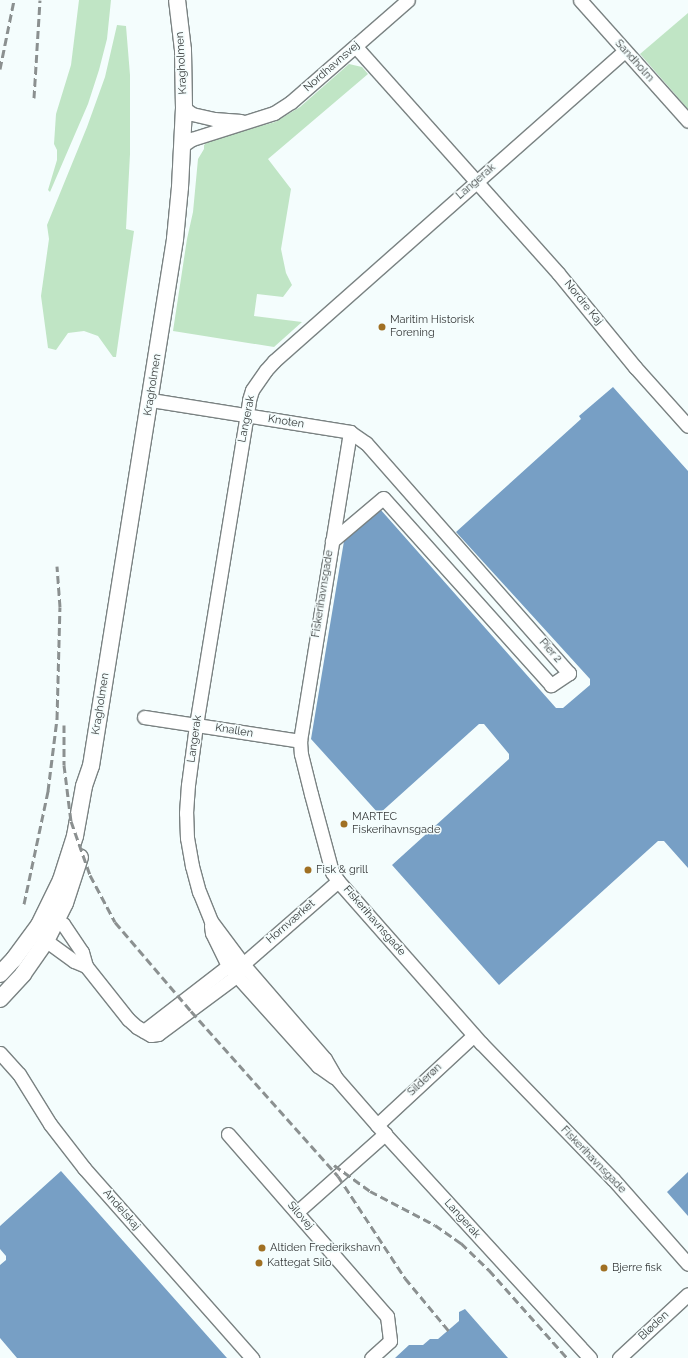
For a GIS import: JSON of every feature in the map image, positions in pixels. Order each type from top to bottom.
[{"type":"street","name":"Kragholmen","points":[[0,998],[23,974],[57,921],[73,882],[81,854],[91,786],[91,766],[151,400],[175,239],[183,145],[184,108],[183,50],[177,0]]},
{"type":"street","name":"Nordhavnsvej","points":[[183,145],[192,139],[274,113],[291,102],[356,47],[408,0]]},
{"type":"street","name":"Sandholm","points":[[580,0],[688,121]]},
{"type":"street","name":"Nordre Kaj","points":[[356,47],[558,273],[635,367],[688,426]]},
{"type":"street","name":"Langerak","points":[[336,1078],[318,1066],[232,971],[212,934],[211,921],[198,886],[187,838],[188,785],[196,725],[252,390],[270,365],[625,51]]},
{"type":"street","name":"Nordhavnsvej","points":[[184,108],[192,114],[214,119],[247,121]]},
{"type":"street","name":"Knoten","points":[[151,400],[350,432]]},
{"type":"street","name":"Pier 2","points":[[332,541],[383,498],[551,685],[569,673],[366,443],[350,432]]},
{"type":"street","name":"Fiskerihavnsgade","points":[[350,432],[300,741],[303,760],[329,862],[338,881],[474,1035],[613,1179],[688,1264]]},
{"type":"street","name":"Knallen","points":[[144,717],[300,741]]},
{"type":"street","name":"Kragholmen","points":[[0,974],[14,959],[39,925],[64,872],[75,836],[84,786],[91,766]]},
{"type":"street","name":"Hornværket","points":[[243,964],[338,881]]},
{"type":"street","points":[[86,966],[74,961],[46,940],[39,925],[57,921],[66,927],[82,952],[86,966],[128,1019],[144,1032],[243,964]]},
{"type":"street","name":"Langerak","points":[[211,921],[243,964],[325,1058],[336,1078],[590,1358]]},
{"type":"street","name":"Silderøn","points":[[297,1212],[474,1035]]},
{"type":"street","name":"Andelskaj","points":[[0,1053],[19,1074],[50,1124],[84,1168],[252,1358]]},
{"type":"street","name":"Silovej","points":[[228,1134],[387,1316],[390,1341],[371,1358]]},
{"type":"street","name":"Bløden","points":[[619,1358],[688,1294]]},
{"type":"green space","points":[[79,0],[111,0],[107,39],[88,104],[50,192],[48,190],[57,160],[57,150],[54,144],[56,114],[71,65]]},
{"type":"green space","points":[[688,13],[688,109],[640,54]]},
{"type":"green space","points":[[117,25],[126,26],[130,75],[130,154],[126,229],[134,231],[116,357],[113,357],[98,336],[84,331],[68,333],[56,350],[48,348],[41,296],[49,239],[47,225],[87,127],[105,77]]},
{"type":"green space","points":[[349,64],[362,67],[368,74],[268,159],[291,189],[281,249],[286,273],[292,285],[283,297],[257,294],[254,316],[302,322],[274,347],[173,331],[187,239],[193,212],[198,159],[204,149],[204,145],[210,140],[275,122],[300,107]]},
{"type":"water","points":[[613,387],[688,471],[688,868],[664,841],[658,841],[499,985],[392,865],[509,759],[509,754],[484,724],[479,724],[379,814],[311,739],[344,541],[380,509],[556,708],[563,708],[590,685],[590,679],[456,532],[581,419],[579,416]]},
{"type":"water","points":[[61,1171],[227,1358],[17,1358],[0,1338],[0,1265],[6,1260],[6,1256],[0,1249],[0,1226]]},
{"type":"water","points":[[688,1172],[688,1216],[667,1192]]},
{"type":"water","points":[[465,1309],[508,1358],[395,1358],[409,1345],[423,1345],[430,1339],[438,1339],[459,1321],[459,1312]]},
{"type":"railway","points":[[0,69],[14,0]]},
{"type":"railway","points":[[34,98],[40,0]]},
{"type":"railway","points":[[24,904],[48,791],[57,719],[60,607],[57,566]]},
{"type":"railway","points":[[64,725],[64,765],[71,821],[90,875],[115,922],[191,1011],[338,1176],[405,1278],[449,1331]]},
{"type":"railway","points":[[334,1165],[370,1191],[435,1225],[461,1243],[489,1270],[567,1358]]},
{"type":"place","name":"Maritim Historisk Forening","points":[[382,327]]},
{"type":"place","name":"MARTEC Fiskerihavnsgade","points":[[344,824]]},
{"type":"place","name":"Fisk & grill","points":[[308,870]]},
{"type":"place","name":"Altiden Frederikshavn","points":[[262,1248]]},
{"type":"place","name":"Kattegat Silo","points":[[259,1263]]},
{"type":"place","name":"Bjerre fisk","points":[[604,1268]]}]
